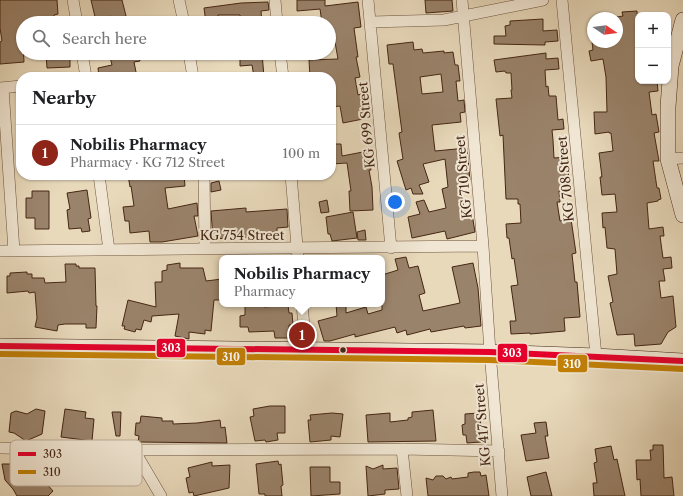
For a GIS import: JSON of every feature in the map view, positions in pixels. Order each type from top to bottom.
[{"type":"main road","points":[[683,20],[671,66],[669,86],[683,215]]},
{"type":"main road","points":[[0,346],[490,352],[683,361]]},
{"type":"street","points":[[73,0],[76,16]]},
{"type":"street","points":[[179,0],[182,16]]},
{"type":"street","points":[[275,0],[276,16]]},
{"type":"street","name":"KG 699 Street","points":[[368,0],[391,248]]},
{"type":"street","name":"KG 710 Street","points":[[462,0],[483,246],[490,352]]},
{"type":"street","points":[[371,22],[419,21],[464,17],[543,0]]},
{"type":"street","name":"KG 708 Street","points":[[562,0],[596,356]]},
{"type":"street","points":[[83,60],[85,72]]},
{"type":"street","points":[[190,60],[192,72]]},
{"type":"street","points":[[281,60],[282,72]]},
{"type":"street","points":[[14,251],[2,88],[16,87]]},
{"type":"street","points":[[100,180],[109,250]]},
{"type":"street","points":[[204,180],[206,248]]},
{"type":"street","points":[[291,180],[298,253]]},
{"type":"street","name":"KG 754 Street","points":[[0,251],[206,248],[298,253],[391,248],[483,246]]},
{"type":"street","points":[[302,307],[306,350]]},
{"type":"street","name":"KG 417 Street","points":[[490,352],[502,496]]},
{"type":"street","points":[[0,448],[10,448]]},
{"type":"street","points":[[142,450],[402,449],[499,451]]},
{"type":"street","points":[[402,449],[407,496]]},
{"type":"street","points":[[142,464],[161,496]]},
{"type":"building","points":[[0,0],[57,0],[58,14],[54,16],[16,16],[16,60],[24,60],[24,62],[0,64],[0,42],[2,41],[0,28]]},
{"type":"building","points":[[91,0],[122,0],[126,16],[95,16]]},
{"type":"building","points":[[297,0],[325,0],[325,6],[358,2],[361,27],[354,28],[358,57],[356,57],[360,77],[355,78],[358,95],[361,94],[363,106],[360,107],[363,119],[343,123],[340,106],[336,106],[336,72],[310,72],[309,60],[338,59],[336,48],[336,16],[321,16],[320,9],[297,11]]},
{"type":"building","points":[[425,0],[452,0],[453,11],[426,13]]},
{"type":"building","points":[[268,2],[269,10],[261,11],[261,16],[205,16],[204,8],[241,3]]},
{"type":"building","points":[[637,11],[635,12],[635,84],[657,84],[658,91],[649,92],[652,115],[656,114],[659,132],[654,133],[659,161],[653,161],[657,188],[659,188],[661,199],[647,203],[649,229],[663,227],[664,236],[660,236],[663,258],[671,257],[672,268],[663,269],[665,281],[659,281],[661,298],[673,296],[676,327],[668,332],[661,344],[635,346],[634,334],[617,335],[610,303],[613,302],[608,276],[617,274],[615,249],[607,248],[602,213],[617,212],[615,194],[602,195],[600,177],[602,177],[599,153],[613,151],[611,133],[595,134],[594,112],[607,112],[606,77],[603,59],[591,61],[589,51],[593,50],[593,48],[623,48],[622,12]]},
{"type":"building","points":[[543,19],[543,31],[557,30],[558,41],[545,42],[545,45],[494,44],[494,36],[506,36],[505,26],[510,25],[510,21]]},
{"type":"building","points":[[413,42],[414,50],[422,49],[423,53],[444,51],[444,53],[453,52],[455,65],[458,65],[460,81],[456,81],[458,101],[464,100],[465,112],[460,113],[461,122],[432,125],[435,151],[467,148],[470,180],[458,181],[466,215],[472,214],[475,232],[447,239],[445,231],[412,238],[408,217],[420,214],[416,202],[424,200],[429,212],[446,208],[442,189],[448,187],[445,159],[423,164],[429,182],[419,185],[423,194],[413,194],[411,188],[406,190],[397,161],[403,159],[399,133],[402,132],[393,64],[389,64],[387,45]],"holes":[[[441,74],[443,92],[422,94],[420,77]]]},
{"type":"building","points":[[546,53],[546,59],[558,58],[559,69],[545,70],[546,87],[548,86],[549,96],[556,96],[558,120],[563,119],[564,129],[552,130],[554,158],[568,157],[569,190],[559,191],[560,202],[557,202],[560,221],[571,219],[576,253],[572,254],[575,282],[577,282],[580,317],[564,318],[565,331],[511,334],[510,321],[516,321],[511,286],[518,285],[514,258],[512,259],[509,238],[507,238],[506,224],[521,223],[520,204],[518,204],[518,199],[506,199],[503,135],[500,136],[496,99],[512,98],[511,73],[506,73],[505,71],[496,72],[494,60]]},
{"type":"building","points":[[46,60],[70,60],[70,67],[47,68]]},
{"type":"building","points":[[111,60],[140,61],[134,62],[136,72],[98,72],[98,68],[112,65]]},
{"type":"building","points":[[240,60],[263,60],[264,72],[253,72],[252,65],[240,66]]},
{"type":"building","points":[[336,144],[341,144],[342,156],[368,151],[371,170],[369,170],[372,187],[373,210],[350,211],[349,191],[351,191],[347,163],[336,164]]},
{"type":"building","points":[[129,180],[184,180],[185,186],[165,188],[168,209],[197,203],[198,216],[194,216],[198,236],[162,242],[150,242],[149,231],[130,233],[129,221],[125,221],[123,207],[134,206],[131,186],[130,187]]},
{"type":"building","points":[[219,181],[221,190],[211,192],[211,183]]},
{"type":"building","points":[[87,190],[91,218],[88,219],[90,231],[82,232],[81,228],[69,229],[67,210],[70,209],[67,193]]},
{"type":"building","points":[[32,191],[49,191],[49,229],[35,229],[35,218],[26,218],[26,198],[32,198]]},
{"type":"building","points":[[327,200],[329,212],[321,213],[319,202]]},
{"type":"building","points":[[246,208],[246,212],[287,209],[288,227],[277,228],[277,232],[248,234],[248,237],[213,239],[211,211]]},
{"type":"building","points":[[353,212],[357,238],[332,241],[330,234],[328,234],[326,217]]},
{"type":"building","points":[[365,230],[366,240],[358,240],[357,232]]},
{"type":"building","points":[[406,257],[409,268],[418,266],[425,293],[419,295],[423,311],[460,303],[452,267],[473,263],[478,288],[481,326],[465,328],[464,326],[431,332],[430,329],[407,335],[406,330],[397,333],[395,327],[355,337],[355,334],[330,341],[324,341],[318,321],[337,316],[336,307],[346,307],[346,313],[366,307],[368,314],[382,310],[382,307],[385,307],[385,274],[398,270],[395,259]]},
{"type":"building","points":[[180,263],[180,268],[203,268],[206,281],[219,279],[219,300],[214,300],[211,331],[205,330],[205,334],[189,332],[189,339],[175,336],[179,314],[152,316],[151,322],[144,320],[141,330],[136,329],[135,332],[124,329],[125,326],[122,326],[128,300],[156,307],[155,282],[162,282],[162,271],[167,270],[167,265]]},
{"type":"building","points":[[65,264],[76,264],[79,268],[95,268],[97,306],[96,328],[86,328],[86,324],[58,325],[57,331],[35,327],[37,318],[35,292],[29,293],[28,291],[7,293],[7,276],[10,276],[10,273],[27,272],[27,274],[32,274],[32,278],[44,278],[45,283],[66,282]]},
{"type":"building","points":[[245,307],[288,307],[289,313],[292,313],[293,325],[289,325],[290,338],[275,338],[274,331],[249,332],[248,327],[240,327],[240,316],[245,315]]},
{"type":"building","points":[[270,406],[285,406],[285,433],[277,433],[278,440],[266,442],[265,440],[255,441],[250,417],[254,416],[253,409]]},
{"type":"building","points":[[36,409],[45,411],[42,434],[28,440],[24,440],[14,433],[9,432],[11,413],[16,411],[27,414]]},
{"type":"building","points":[[65,409],[86,412],[85,418],[94,419],[92,440],[61,437]]},
{"type":"building","points":[[433,410],[436,441],[368,442],[366,415],[390,413],[390,422],[408,420],[408,418],[412,417],[412,412]]},
{"type":"building","points":[[112,412],[121,412],[120,436],[116,436]]},
{"type":"building","points":[[332,413],[343,414],[340,437],[331,436],[331,440],[310,442],[308,420],[311,420],[310,415]]},
{"type":"building","points":[[479,413],[482,433],[480,433],[481,442],[467,443],[466,435],[463,435],[462,425],[465,424],[465,414]]},
{"type":"building","points":[[141,416],[162,418],[162,421],[173,421],[173,424],[220,420],[221,428],[225,427],[227,443],[142,442],[142,440],[138,440],[139,436],[135,435],[136,423],[140,423]]},
{"type":"building","points":[[546,422],[548,436],[545,436],[549,458],[526,461],[521,435],[536,433],[534,423]]},
{"type":"building","points":[[653,445],[663,445],[664,478],[672,477],[674,496],[641,496],[640,479],[637,480],[636,460],[651,460],[650,450],[653,450]]},
{"type":"building","points":[[611,446],[614,460],[617,459],[625,496],[594,496],[593,483],[597,483],[594,463],[597,462],[595,449]]},
{"type":"building","points":[[278,461],[279,465],[281,464],[283,485],[281,486],[282,496],[265,496],[265,494],[259,494],[256,464]]},
{"type":"building","points":[[212,462],[212,466],[230,465],[229,488],[194,496],[193,492],[189,493],[186,478],[190,477],[188,468]]},
{"type":"building","points":[[2,464],[10,464],[10,486],[5,480]]},
{"type":"building","points":[[383,465],[383,469],[397,468],[399,489],[385,490],[385,494],[368,496],[366,466],[373,469]]},
{"type":"building","points":[[310,467],[330,467],[330,482],[340,482],[340,494],[311,496]]},
{"type":"building","points":[[480,472],[481,476],[486,475],[489,496],[428,496],[426,478],[433,480],[436,476],[443,476],[446,479],[451,477],[452,479],[468,477],[468,473]]},
{"type":"building","points":[[546,472],[552,496],[531,496],[527,477]]},
{"type":"building","points":[[10,486],[49,486],[53,491],[48,496],[17,496]]},
{"type":"transit line","name":"303","points":[[0,346],[490,352],[683,361]]},
{"type":"transit line","name":"310","points":[[0,354],[490,360],[683,369]]},
{"type":"place","name":"Nobilis Pharmacy","points":[[302,335]]}]
